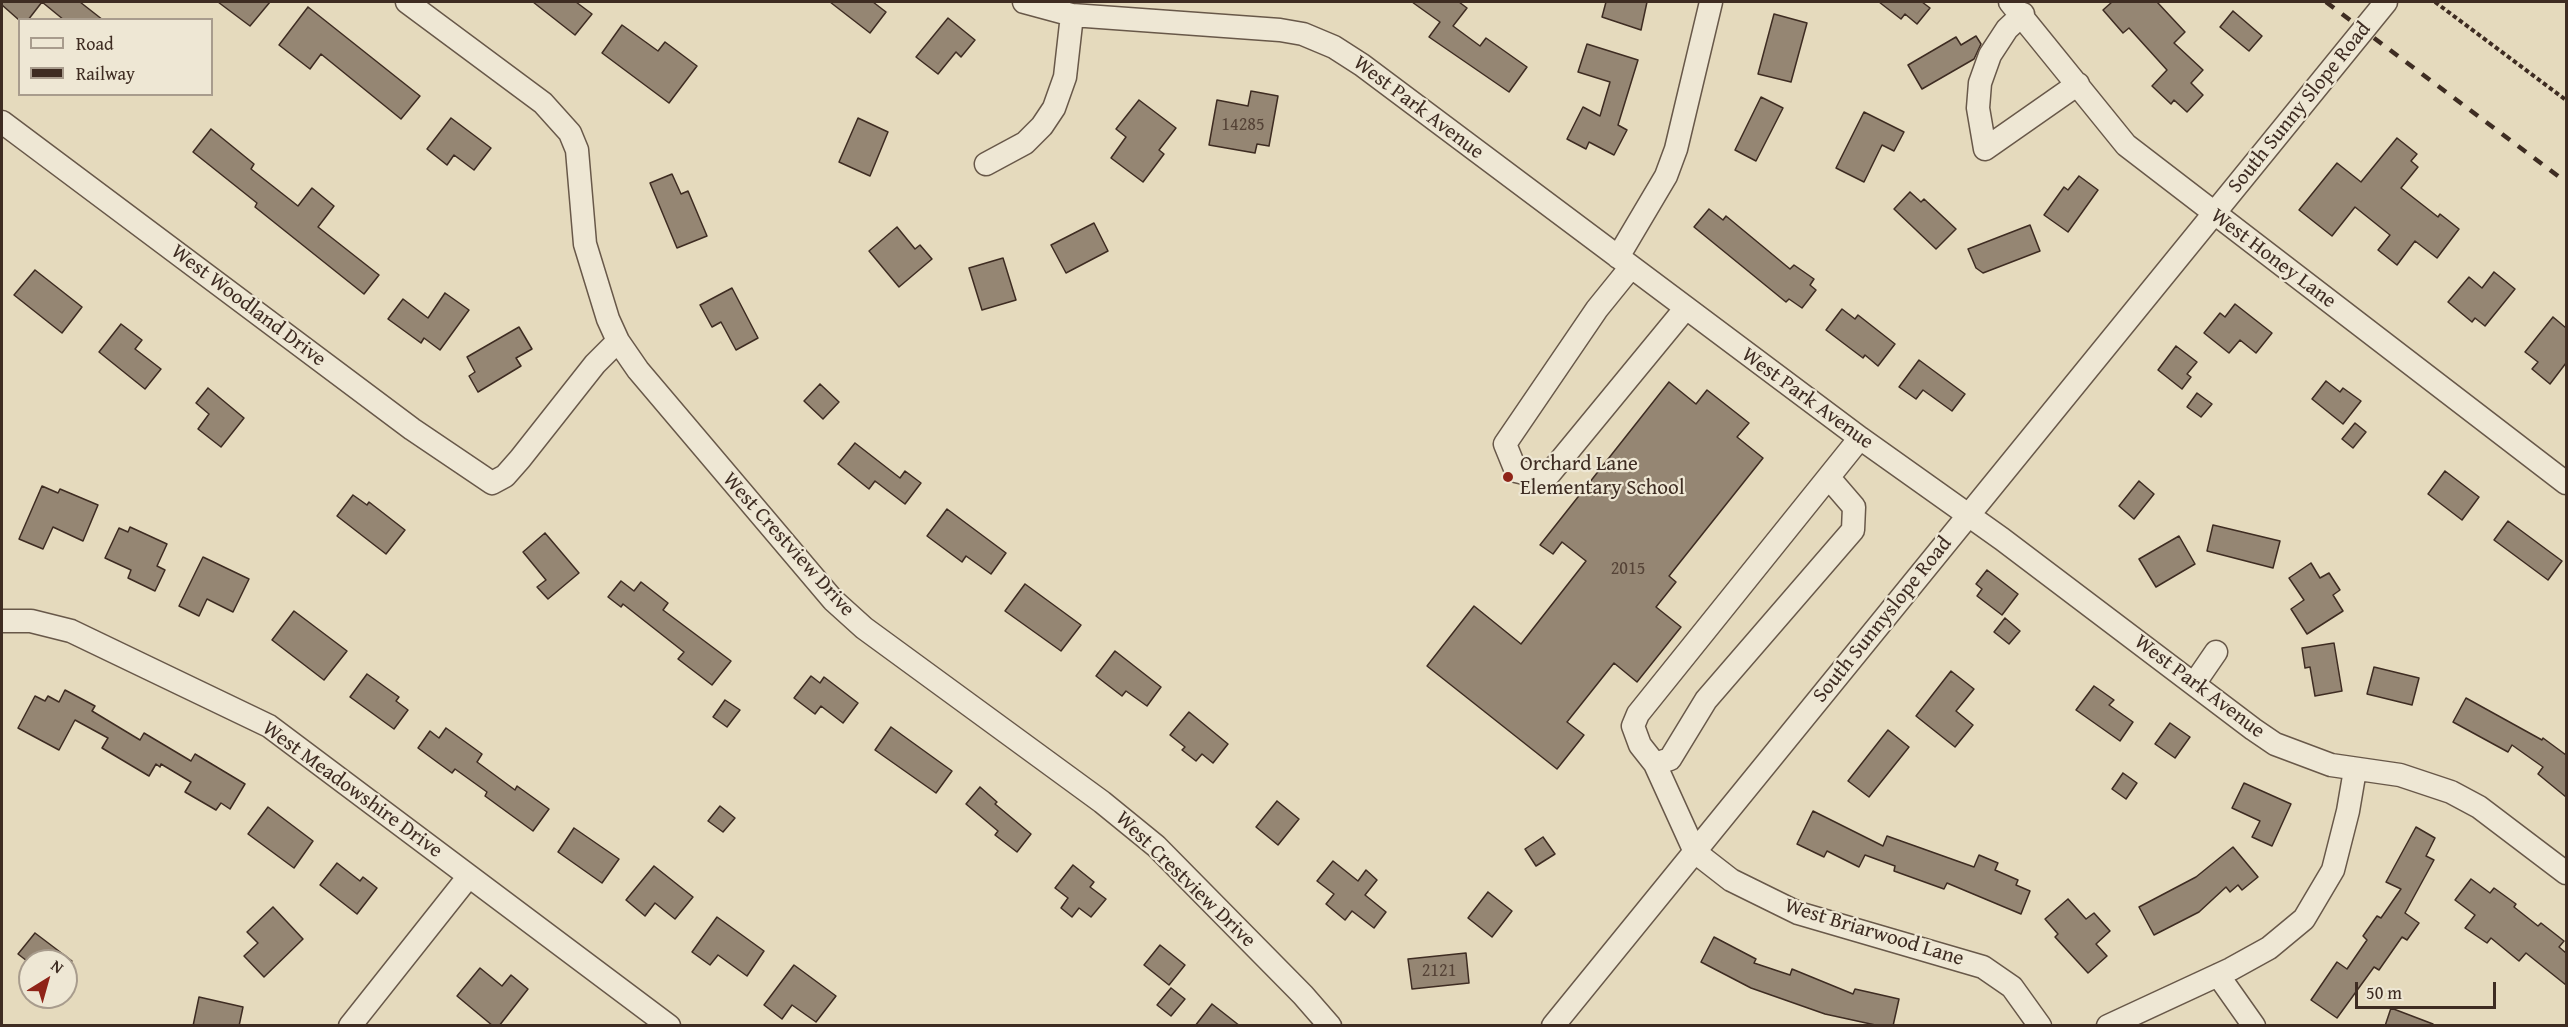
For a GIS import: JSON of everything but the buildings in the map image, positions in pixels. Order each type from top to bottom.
[{"type":"street","name":"West Crestview Drive","points":[[408,2],[543,103],[570,133],[578,160],[585,244],[608,319],[618,341],[646,379],[833,600],[864,628],[1102,802],[1156,846],[1304,995],[1330,1026]]},
{"type":"street","name":"West Park Avenue","points":[[1024,2],[1072,15],[1280,30],[1303,34],[1334,47],[1362,65],[1860,438],[2002,539],[2275,744],[2302,756],[2355,770],[2400,775],[2451,792],[2488,813],[2566,873]]},
{"type":"street","points":[[1685,309],[1546,478],[1516,471],[1505,444],[1597,309],[1625,262],[1666,176],[1676,149],[1711,2]]},
{"type":"street","name":"South Sunny Slope Road","points":[[2213,214],[2386,2]]},
{"type":"street","points":[[2017,8],[1990,55],[1980,83],[1978,108],[1985,149],[2078,84]]},
{"type":"street","name":"West Honey Lane","points":[[2017,8],[2126,145],[2566,483]]},
{"type":"street","points":[[986,164],[1025,143],[1054,108],[1067,68],[1072,15]]},
{"type":"street","name":"West Woodland Drive","points":[[2,122],[412,429],[484,480],[492,483],[498,481],[520,459],[595,363],[618,341]]},
{"type":"street","name":"South Sunnyslope Road","points":[[1553,1026],[2213,214]]},
{"type":"street","points":[[1695,852],[1655,764],[1640,746],[1633,726],[1638,714],[1832,482],[1860,438]]},
{"type":"street","points":[[1655,764],[1670,759],[1706,700],[1853,530],[1854,507],[1832,482]]},
{"type":"street","name":"West Meadowshire Drive","points":[[2,621],[31,621],[71,631],[269,726],[669,1026]]},
{"type":"street","points":[[2194,684],[2217,652]]},
{"type":"street","points":[[2108,1026],[2218,975],[2285,936],[2304,919],[2317,901],[2339,851],[2355,770]]},
{"type":"street","name":"West Briarwood Lane","points":[[1695,852],[1731,880],[1798,914],[1983,966],[2012,987],[2040,1026]]},
{"type":"street","points":[[350,1026],[469,876]]},
{"type":"street","points":[[2218,975],[2254,1026]]},
{"type":"path","points":[[2436,2],[2566,100]]},
{"type":"railway","points":[[2326,2],[2566,182]]},
{"type":"place","name":"Orchard Lane Elementary School","points":[[1508,477]]}]
